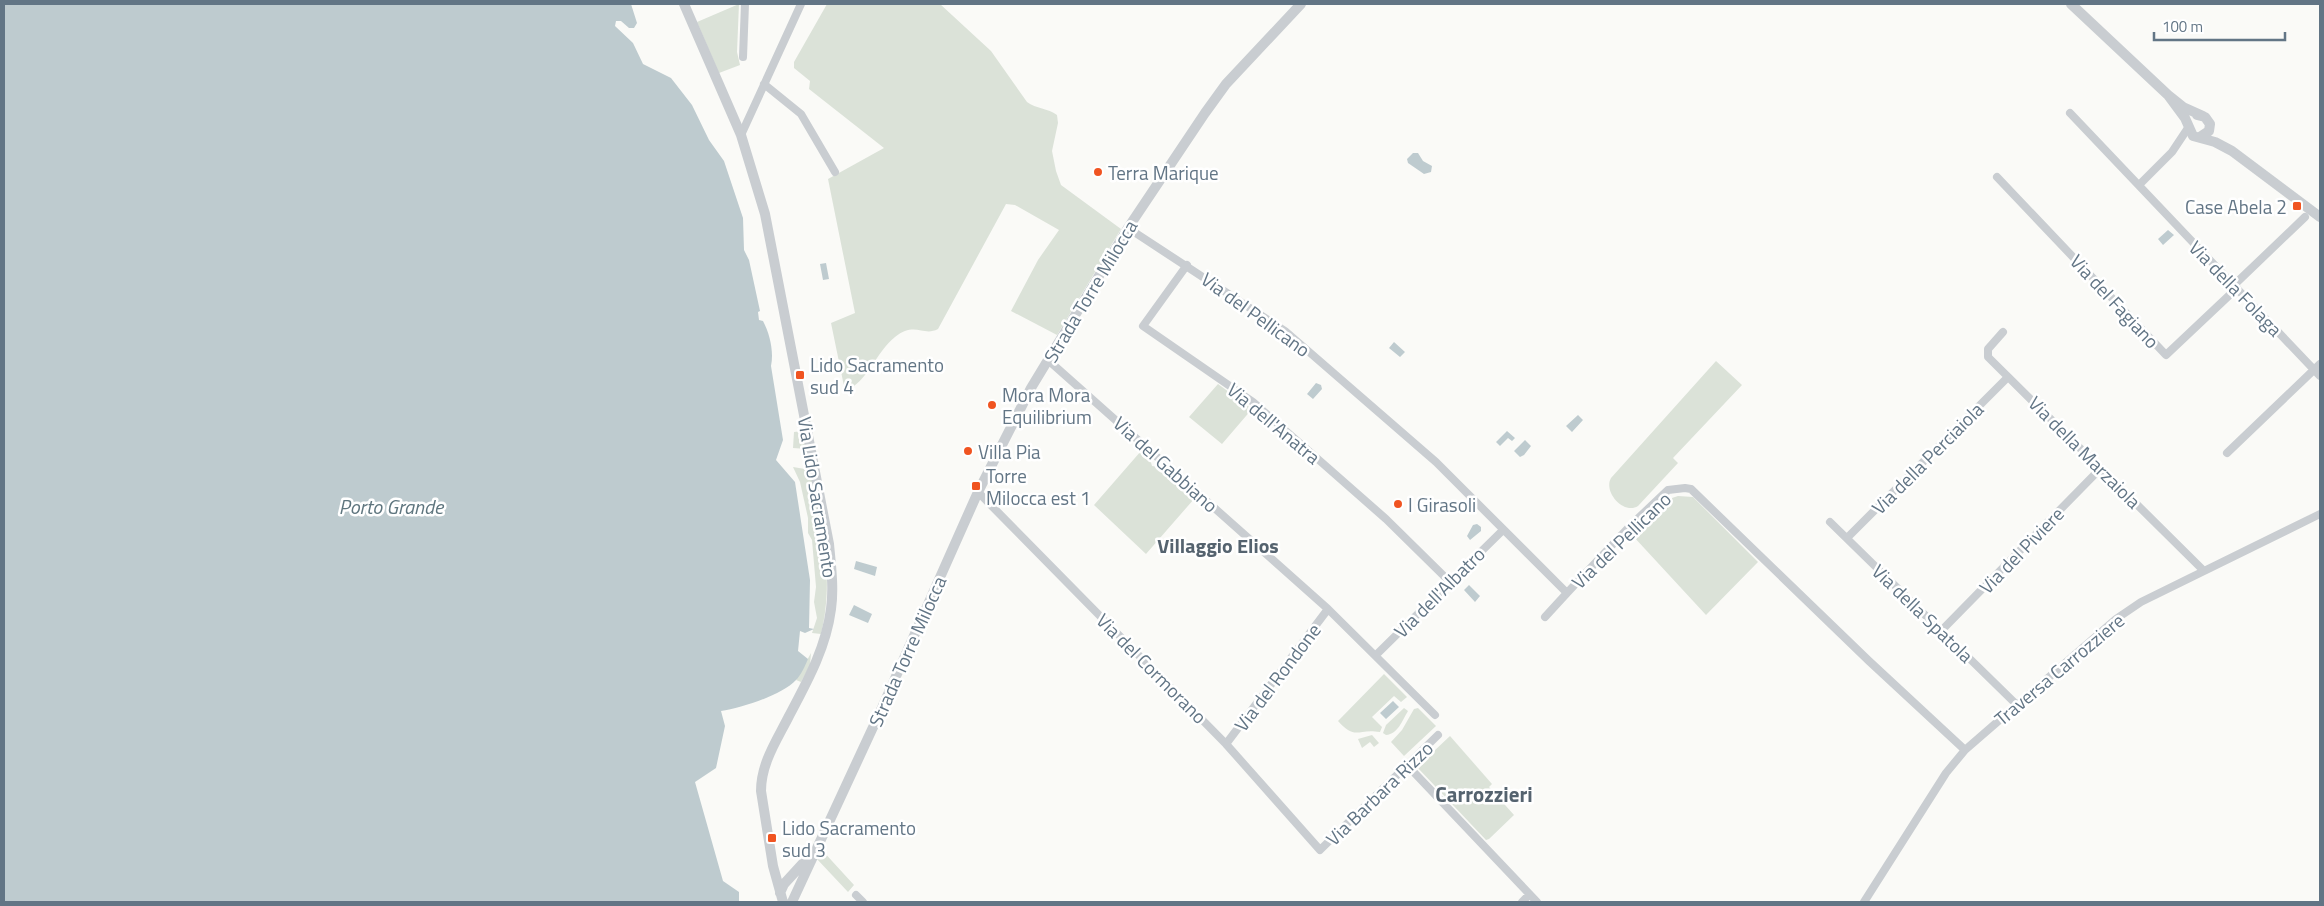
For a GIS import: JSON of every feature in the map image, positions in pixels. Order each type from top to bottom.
[{"type":"street","name":"Via Lido Sacramento","points":[[684,4],[741,135],[765,214],[824,516],[833,579],[831,610],[821,650],[762,771],[761,790],[773,866],[782,897]]},
{"type":"street","points":[[743,57],[744,4]]},
{"type":"street","points":[[741,135],[801,4]]},
{"type":"street","name":"Strada Torre Milocca","points":[[792,902],[877,719],[978,492],[1031,388],[1128,228],[1226,84],[1301,4]]},
{"type":"street","points":[[2071,4],[2168,95],[2183,106],[2203,116],[2218,137],[2232,151],[2320,217]]},
{"type":"street","points":[[764,84],[801,114],[835,172]]},
{"type":"street","points":[[2168,95],[2191,134],[2215,142],[2232,151]]},
{"type":"street","name":"Via della Folaga","points":[[2070,112],[2235,286],[2318,370]]},
{"type":"street","points":[[2138,185],[2172,152],[2193,117],[2203,116]]},
{"type":"street","points":[[2172,152],[2209,131],[2210,124]]},
{"type":"street","name":"Via del Fagiano","points":[[1997,177],[2166,355],[2304,217]]},
{"type":"street","name":"Via del Pellicano","points":[[1128,228],[1285,331],[1436,462],[1567,593],[1631,525],[1668,490],[1692,489],[1965,750]]},
{"type":"street","name":"Via dell'Anatra","points":[[1187,265],[1143,326],[1253,402],[1386,519],[1450,582]]},
{"type":"street","name":"Via della Marzaiola","points":[[2004,332],[1988,348],[1988,357],[2203,570]]},
{"type":"street","name":"Via del Gabbiano","points":[[1048,360],[1328,609],[1435,715]]},
{"type":"street","points":[[2227,454],[2318,370]]},
{"type":"street","name":"Via della Perciaiola","points":[[1847,538],[2008,377]]},
{"type":"street","name":"Via del Piviere","points":[[1942,631],[2101,468]]},
{"type":"street","name":"Via del Cormorano","points":[[978,492],[1226,744],[1320,850]]},
{"type":"street","name":"Traversa Carrozziere","points":[[1864,902],[1946,773],[1965,750],[2116,619],[2141,602],[2203,570],[2320,514]]},
{"type":"street","name":"Via della Spatola","points":[[1830,522],[2017,705]]},
{"type":"street","name":"Via dell'Albatro","points":[[1376,655],[1503,530]]},
{"type":"street","points":[[1545,617],[1567,593]]},
{"type":"street","name":"Via del Rondone","points":[[1226,744],[1328,609]]},
{"type":"street","name":"Via Barbara Rizzo","points":[[1320,850],[1438,735]]},
{"type":"street","points":[[1407,765],[1536,902]]},
{"type":"street","points":[[782,897],[784,884],[814,852]]},
{"type":"street","points":[[773,866],[784,871],[800,866]]},
{"type":"street","points":[[782,897],[797,888]]},
{"type":"street","points":[[856,895],[863,902]]},
{"type":"street","points":[[1522,902],[1530,895]]},
{"type":"shaded area","points":[[739,4],[737,52],[740,65],[719,73],[697,22]]},
{"type":"shaded area","points":[[827,4],[940,4],[991,51],[1027,102],[1057,115],[1058,123],[1052,151],[1061,185],[1121,229],[1057,335],[1011,311],[1038,260],[1059,230],[1015,205],[1006,204],[938,329],[933,331],[908,330],[902,332],[888,343],[860,381],[845,391],[831,323],[855,313],[828,179],[884,148],[809,89],[810,81],[794,68],[794,62]]},
{"type":"shaded area","points":[[1716,361],[1742,385],[1673,458],[1678,463],[1638,506],[1632,508],[1621,505],[1616,501],[1610,490],[1611,478]]},
{"type":"shaded area","points":[[1218,384],[1252,409],[1222,444],[1189,417]]},
{"type":"shaded area","points":[[803,431],[807,449],[793,448],[794,432]]},
{"type":"shaded area","points":[[1141,451],[1150,459],[1152,466],[1159,467],[1178,484],[1181,491],[1185,490],[1194,499],[1146,554],[1094,505]]},
{"type":"shaded area","points":[[793,467],[811,470],[822,532],[827,572],[827,592],[821,634],[812,633],[817,618],[814,602],[816,587],[812,540],[808,533],[808,518],[800,482]]},
{"type":"shaded area","points":[[1678,496],[1693,497],[1758,562],[1706,615],[1633,536],[1669,499]]},
{"type":"shaded area","points":[[811,653],[810,665],[801,682],[796,680]]},
{"type":"shaded area","points":[[1384,674],[1407,697],[1401,702],[1394,696],[1372,717],[1382,727],[1380,732],[1349,731],[1338,721]]},
{"type":"shaded area","points":[[1404,708],[1408,711],[1397,730],[1386,735],[1383,733],[1386,725]]},
{"type":"shaded area","points":[[1418,708],[1436,726],[1404,756],[1391,742],[1402,730],[1414,709]]},
{"type":"shaded area","points":[[1372,735],[1379,743],[1374,747],[1370,742],[1362,748],[1358,739]]},
{"type":"shaded area","points":[[1450,736],[1492,784],[1489,787],[1514,815],[1489,839],[1486,840],[1417,767]]},
{"type":"shaded area","points":[[821,849],[854,885],[848,892],[816,858]]},
{"type":"water","name":"Porto Grande","points":[[4,4],[631,4],[637,23],[634,28],[629,28],[621,21],[616,21],[615,26],[633,43],[643,64],[671,78],[692,105],[709,140],[724,161],[743,218],[744,250],[749,260],[760,311],[758,312],[759,320],[763,321],[772,349],[771,366],[783,440],[776,460],[795,482],[810,580],[809,628],[814,629],[805,633],[800,631],[798,651],[808,659],[801,673],[790,686],[772,696],[740,707],[721,711],[725,726],[716,768],[695,782],[723,881],[739,892],[739,902],[4,902]]},
{"type":"water","points":[[1413,153],[1418,153],[1423,161],[1432,166],[1431,172],[1424,174],[1408,163],[1407,159]]},
{"type":"water","points":[[2168,230],[2174,235],[2163,245],[2158,239]]},
{"type":"water","points":[[826,263],[829,279],[823,280],[820,264]]},
{"type":"water","points":[[1394,342],[1405,352],[1400,357],[1389,348]]},
{"type":"water","points":[[1316,383],[1321,385],[1322,389],[1313,399],[1307,394]]},
{"type":"water","points":[[1578,415],[1583,420],[1572,432],[1566,426]]},
{"type":"water","points":[[1507,431],[1515,438],[1512,441],[1508,438],[1500,446],[1496,442]]},
{"type":"water","points":[[1525,440],[1531,446],[1520,457],[1514,451]]},
{"type":"water","points":[[1477,524],[1481,527],[1481,531],[1470,540],[1467,536],[1473,525]]},
{"type":"water","points":[[856,561],[877,567],[875,576],[854,569]]},
{"type":"water","points":[[1469,585],[1480,596],[1475,602],[1464,590]]},
{"type":"water","points":[[854,605],[872,614],[868,623],[849,615]]},
{"type":"water","points":[[1393,701],[1399,707],[1386,719],[1380,713]]},
{"type":"place","name":"Terra Marique","points":[[1098,172]]},
{"type":"place","name":"Case Abela 2","points":[[2297,206]]},
{"type":"place","name":"Lido Sacramento sud 4","points":[[800,375]]},
{"type":"place","name":"Mora Mora Equilibrium","points":[[992,405]]},
{"type":"place","name":"Villa Pia","points":[[968,451]]},
{"type":"place","name":"Torre Milocca est 1","points":[[976,486]]},
{"type":"place","name":"I Girasoli","points":[[1398,504]]},
{"type":"place","name":"Lido Sacramento sud 3","points":[[772,838]]},
{"type":"district","name":"Villaggio Elios","points":[[1218,545]]},
{"type":"district","name":"Carrozzieri","points":[[1484,794]]}]
